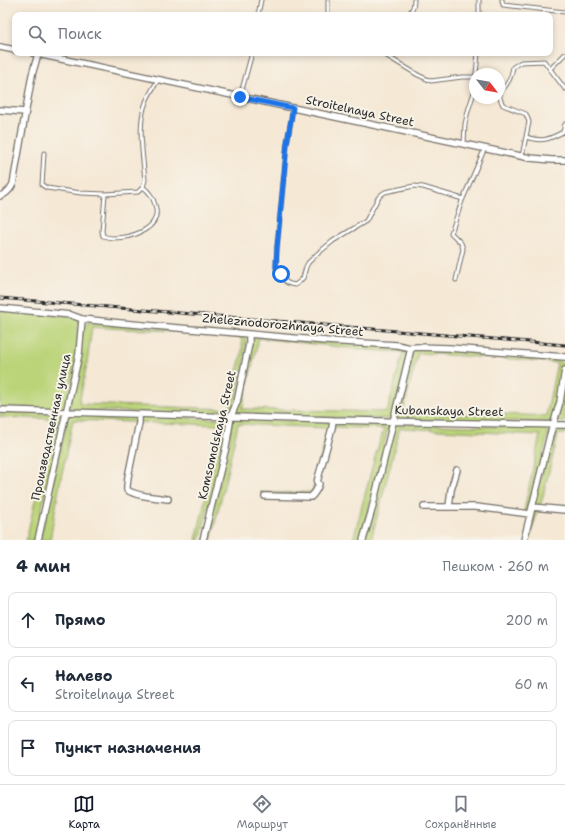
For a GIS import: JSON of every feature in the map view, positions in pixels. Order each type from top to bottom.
[{"type":"street","points":[[0,48],[12,50]]},
{"type":"street","points":[[2,195],[10,190],[13,184],[35,56]]},
{"type":"street","name":"Stroitelnaya Street","points":[[50,56],[522,156],[552,160],[565,160]]},
{"type":"street","points":[[0,110],[25,112]]},
{"type":"street","name":"Zheleznodorozhnaya Street","points":[[0,308],[71,315],[82,319],[120,323],[326,341],[397,345],[411,348],[449,348],[565,357]]},
{"type":"street","name":"Производственная улица","points":[[38,540],[79,354],[82,319]]},
{"type":"street","name":"Komsomolskaya Street","points":[[203,540],[226,446],[231,416],[237,402],[249,344],[249,334]]},
{"type":"street","points":[[363,540],[394,421],[411,348]]},
{"type":"street","points":[[524,540],[550,435],[560,402],[565,370]]},
{"type":"street","name":"Kubanskaya Street","points":[[0,410],[565,425]]},
{"type":"street","points":[[139,414],[139,423],[127,490],[138,495],[168,499]]},
{"type":"street","points":[[265,496],[311,497],[315,494],[319,484],[317,482],[333,420]]},
{"type":"street","points":[[449,507],[457,470]]},
{"type":"street","points":[[424,507],[476,507],[530,514]]},
{"type":"street","points":[[532,507],[565,510]]},
{"type":"lane","points":[[259,12],[261,0]]},
{"type":"lane","points":[[328,0],[328,12]]},
{"type":"lane","points":[[410,12],[414,7],[414,0]]},
{"type":"lane","points":[[479,0],[479,12]]},
{"type":"lane","points":[[502,0],[503,5],[565,12]]},
{"type":"lane","points":[[550,69],[565,54]]},
{"type":"lane","points":[[240,97],[251,56]]},
{"type":"lane","points":[[387,56],[431,81],[469,76]]},
{"type":"lane","points":[[476,68],[478,56]]},
{"type":"lane","points":[[522,156],[530,122],[526,114],[504,105],[500,99],[501,92],[508,82],[513,67],[521,62],[544,61],[565,89]]},
{"type":"lane","points":[[44,153],[42,185],[47,188],[105,194],[138,192],[143,187],[145,180],[141,130],[143,112],[146,102],[158,80]]},
{"type":"lane","points":[[464,144],[465,124],[470,104]]},
{"type":"lane","points":[[293,108],[287,143],[276,267],[284,279],[290,284],[295,284],[303,278],[308,263],[316,255],[333,241],[366,221],[378,198],[385,192],[414,186],[423,187],[463,199]]},
{"type":"lane","points":[[526,137],[536,140],[544,140],[563,132],[565,124]]},
{"type":"lane","points":[[456,280],[463,249],[461,243],[451,233],[463,199],[485,148]]},
{"type":"lane","points":[[105,194],[102,231],[103,236],[112,238],[128,236],[146,230],[154,221],[157,210],[150,192],[143,187]]},
{"type":"green space","points":[[0,310],[71,316],[79,320],[77,353],[66,409],[0,407]]},
{"type":"green space","points":[[92,322],[245,336],[246,351],[232,413],[227,415],[71,410],[70,406],[83,329],[87,323]],"holes":[[[92,327],[176,331],[240,337],[242,342],[242,353],[233,384],[230,409],[79,404]]]},
{"type":"green space","points":[[252,337],[399,347],[406,353],[407,357],[392,419],[240,414],[237,412]],"holes":[[[259,338],[367,350],[403,352],[387,412],[242,409]]]},
{"type":"green space","points":[[419,348],[558,360],[563,364],[563,371],[558,401],[551,422],[395,419],[413,351]],"holes":[[[418,353],[557,363],[546,416],[403,412]]]},
{"type":"green space","points":[[565,379],[565,407],[563,416],[565,416],[565,422],[560,422],[557,421]]},
{"type":"green space","points":[[0,412],[60,414],[64,417],[35,540],[26,540],[54,419],[0,417]]},
{"type":"green space","points":[[71,414],[222,419],[227,424],[226,435],[200,540],[196,540],[214,460],[219,447],[222,425],[73,420],[50,540],[40,540],[68,416]]},
{"type":"green space","points":[[233,419],[331,422],[315,490],[309,495],[261,492],[312,492],[328,428],[238,424],[211,540],[205,540],[230,440]]},
{"type":"green space","points":[[337,422],[389,424],[360,540],[353,540],[376,453],[384,429],[334,427]]},
{"type":"green space","points":[[395,424],[545,428],[548,436],[527,512],[524,511],[540,435],[400,428],[371,540],[365,540]]},
{"type":"green space","points":[[565,427],[565,434],[558,435],[541,504],[537,511],[530,540],[527,540],[532,512],[553,430],[556,428]]},
{"type":"railway","points":[[0,298],[565,345]]},
{"type":"route","points":[[240,97],[293,108],[287,143],[277,247],[276,267],[281,274]]}]
